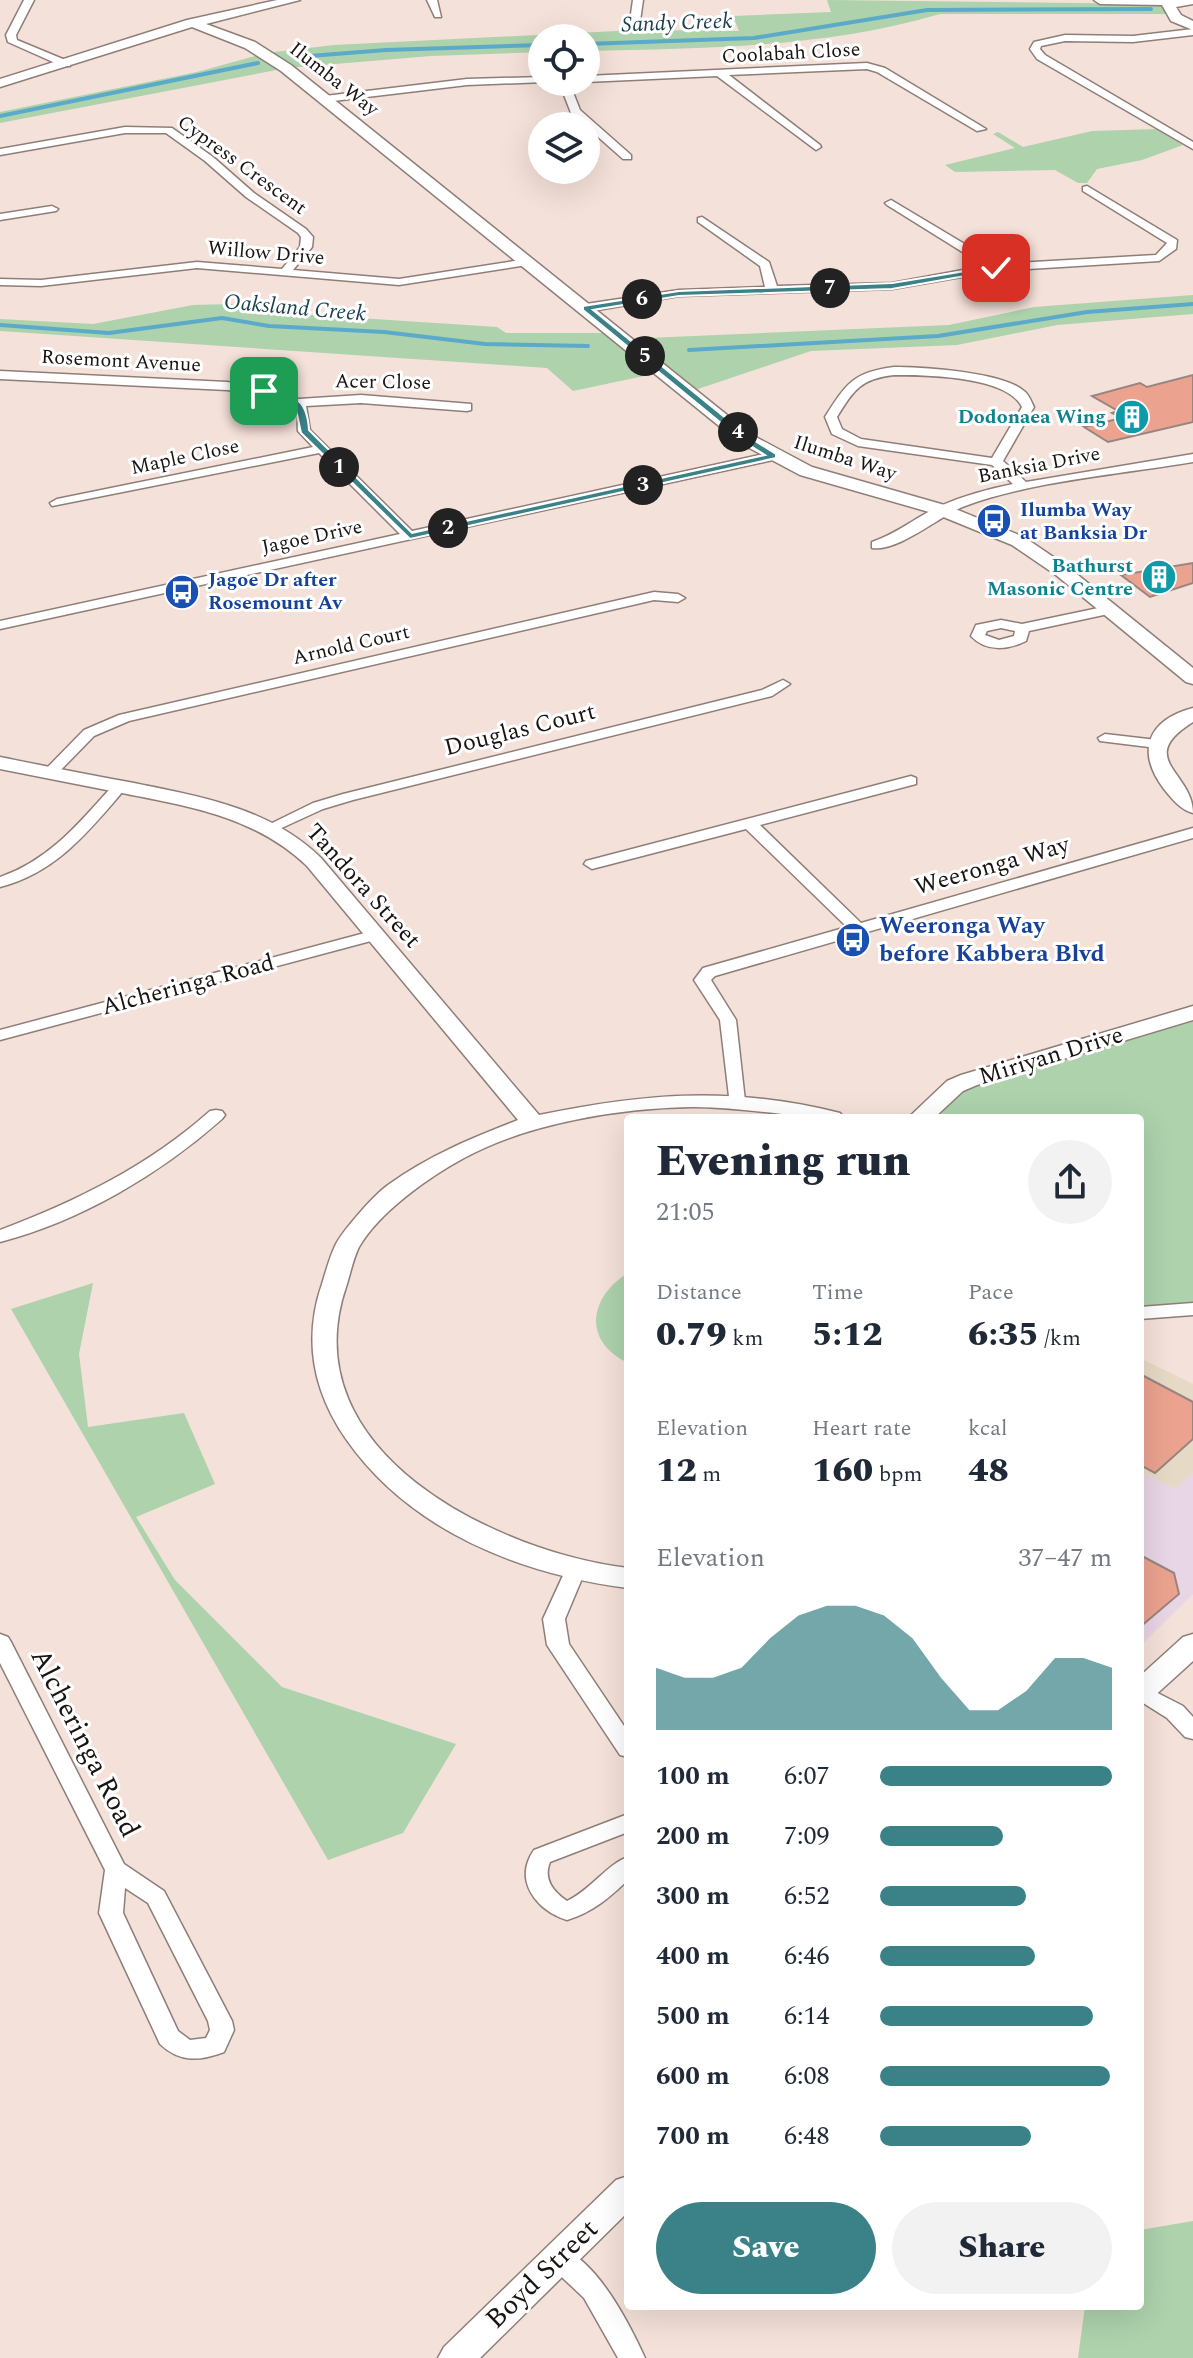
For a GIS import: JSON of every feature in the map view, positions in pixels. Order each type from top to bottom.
[{"type":"street","points":[[29,0],[11,35],[13,42],[66,64]]},
{"type":"street","points":[[0,83],[192,23],[294,0]]},
{"type":"street","points":[[432,0],[438,15]]},
{"type":"street","points":[[635,21],[638,0]]},
{"type":"street","points":[[1100,0],[1180,2],[1176,18],[1188,23]]},
{"type":"street","name":"Ilumba Way","points":[[192,23],[266,53],[746,439],[773,456],[828,479],[942,510],[1018,541],[1193,678]]},
{"type":"street","points":[[1022,41],[1037,44],[1065,38],[1133,39],[1193,32]]},
{"type":"street","points":[[1037,44],[1035,49],[1041,57],[1193,146]]},
{"type":"street","name":"Coolabah Close","points":[[600,78],[867,66],[881,70],[981,129]]},
{"type":"street","points":[[721,74],[816,147]]},
{"type":"street","points":[[325,99],[467,82],[528,80]]},
{"type":"street","points":[[569,96],[575,111],[627,157]]},
{"type":"street","name":"Cypress Crescent","points":[[0,152],[92,134],[162,126],[302,231],[307,237],[306,247],[285,272]]},
{"type":"street","points":[[586,308],[679,293],[892,286],[996,268],[1159,258],[1172,247],[1173,242],[1087,189]]},
{"type":"street","points":[[891,203],[996,268]]},
{"type":"street","points":[[0,217],[52,209]]},
{"type":"street","points":[[702,220],[765,264],[772,290]]},
{"type":"street","name":"Willow Drive","points":[[0,282],[41,283],[197,265],[399,282],[527,262]]},
{"type":"street","points":[[996,462],[1028,407],[1022,395],[1010,387],[913,372],[875,374],[854,384],[831,417],[836,431],[858,442],[996,462],[1024,487]]},
{"type":"street","name":"Rosemont Avenue","points":[[0,375],[227,386],[264,391],[298,403]]},
{"type":"street","name":"Acer Close","points":[[298,403],[361,399],[467,407]]},
{"type":"street","points":[[298,403],[303,411],[304,431],[410,536]]},
{"type":"street","name":"Maple Close","points":[[57,503],[321,449]]},
{"type":"street","name":"Jagoe Drive","points":[[0,625],[773,456]]},
{"type":"street","name":"Banksia Drive","points":[[877,545],[900,537],[942,510],[991,492],[1193,458]]},
{"type":"street","name":"Arnold Court","points":[[50,773],[89,733],[124,718],[654,596],[678,598]]},
{"type":"street","points":[[1022,628],[1108,610]]},
{"type":"street","name":"Douglas Court","points":[[270,828],[318,806],[767,693],[783,684]]},
{"type":"street","points":[[1105,738],[1157,744],[1193,714]]},
{"type":"street","points":[[1157,744],[1158,759],[1167,780],[1193,807]]},
{"type":"street","name":"Tandora Street","points":[[0,763],[207,804],[270,828],[301,849],[532,1122]]},
{"type":"street","points":[[592,864],[911,781]]},
{"type":"street","points":[[0,882],[35,870],[61,853],[120,786]]},
{"type":"street","points":[[749,823],[858,929]]},
{"type":"street","name":"Weeronga Way","points":[[736,1101],[730,1029],[719,1003],[704,986],[704,976],[718,967],[1193,833]]},
{"type":"street","name":"Alcheringa Road","points":[[0,1035],[376,935]]},
{"type":"street","name":"Miriyan Drive","points":[[924,1114],[955,1086],[969,1080],[1193,1013]]},
{"type":"street","points":[[624,1577],[576,1569],[487,1538],[411,1495],[381,1466],[346,1420],[333,1396],[322,1337],[326,1304],[335,1272],[353,1239],[373,1213],[425,1171],[469,1146],[532,1122],[615,1105],[666,1101],[736,1101],[775,1105],[814,1114]]},
{"type":"street","points":[[0,1236],[127,1181],[191,1138],[216,1115]]},
{"type":"street","points":[[1144,1313],[1193,1309]]},
{"type":"street","points":[[576,1569],[558,1607],[554,1632],[565,1659],[624,1743]]},
{"type":"street","name":"Alcheringa Road","points":[[0,1642],[116,1870],[156,1897],[220,2021],[222,2030],[215,2045],[194,2051],[176,2045],[169,2037],[111,1913],[116,1870]]},
{"type":"street","points":[[1144,1688],[1193,1644]]},
{"type":"street","points":[[1144,1694],[1175,1712],[1193,1731]]},
{"type":"street","points":[[624,1825],[542,1856],[534,1866],[534,1873],[550,1902],[567,1911],[584,1906],[624,1870]]},
{"type":"street","name":"Boyd Street","points":[[456,2358],[624,2194]]},
{"type":"street","points":[[559,2258],[593,2290],[632,2358]]},
{"type":"shaded area","points":[[1144,1360],[1193,1384],[1193,1473],[1175,1489],[1144,1473]]},
{"type":"shaded area","points":[[1144,1473],[1175,1489],[1193,1473],[1193,1594],[1144,1642]]},
{"type":"green space","points":[[827,0],[1156,4],[1165,7],[1168,14],[940,14],[853,34],[809,40],[600,51],[600,32],[617,31],[635,21],[653,30],[739,31],[733,16],[831,12]]},
{"type":"green space","points":[[528,35],[528,53],[431,56],[287,68],[0,123],[0,112],[197,72],[266,53],[334,45]]},
{"type":"green space","points":[[1156,129],[1183,145],[1142,160],[1097,169],[1087,183],[1078,183],[1055,170],[955,172],[945,165],[1015,148],[993,134],[998,132],[1023,147],[1092,131]]},
{"type":"green space","points":[[1193,295],[1193,314],[1057,325],[957,345],[811,351],[689,392],[663,372],[573,391],[547,368],[0,331],[0,319],[93,324],[193,305],[231,304],[297,314],[497,327],[506,333],[615,333],[624,339],[949,325],[1034,307]]},
{"type":"green space","points":[[1193,1013],[1193,1309],[1144,1313],[1144,1114],[924,1114],[945,1095]]},
{"type":"green space","points":[[624,1276],[624,1361],[603,1343],[596,1319],[605,1294]]},
{"type":"green space","points":[[93,1283],[79,1354],[88,1427],[184,1413],[215,1484],[136,1517],[175,1580],[282,1687],[456,1744],[403,1833],[328,1860],[11,1309]]},
{"type":"green space","points":[[1193,2221],[1193,2358],[1078,2358],[1084,2310],[1144,2310],[1144,2229]]},
{"type":"building","points":[[1193,375],[1193,422],[1108,442],[1084,427],[1122,418],[1112,413],[1118,411],[1092,396],[1140,383],[1147,387]]},
{"type":"building","name":"Bathurst Masonic Centre","points":[[1193,563],[1193,583],[1150,597],[1121,575]]},
{"type":"building","points":[[1144,1376],[1193,1402],[1193,1439],[1155,1473],[1144,1467]]},
{"type":"building","points":[[1144,1557],[1174,1573],[1179,1594],[1144,1624]]},
{"type":"waterway","name":"Sandy Creek","points":[[600,44],[754,38],[927,10],[1151,9]]},
{"type":"waterway","name":"Sandy Creek","points":[[297,57],[386,50],[528,45]]},
{"type":"waterway","name":"Sandy Creek","points":[[0,116],[258,63]]},
{"type":"waterway","name":"Oaksland Creek","points":[[689,350],[938,336],[1087,312],[1193,304]]},
{"type":"waterway","name":"Oaksland Creek","points":[[0,325],[109,333],[222,318],[269,326],[384,332],[485,344],[588,346]]},
{"type":"place","name":"Dodonaea Wing","points":[[1132,417]]},
{"type":"place","name":"Ilumba Way at Banksia Dr","points":[[994,521]]},
{"type":"place","name":"Bathurst Masonic Centre","points":[[1159,577]]},
{"type":"place","name":"Jagoe Dr after Rosemount Av","points":[[182,592]]},
{"type":"place","name":"Weeronga Way before Kabbera Blvd","points":[[853,940]]},
{"type":"route","points":[[264,391],[298,403],[303,411],[304,431],[410,536],[773,456],[746,439],[586,308],[679,293],[892,286],[996,268]]}]
